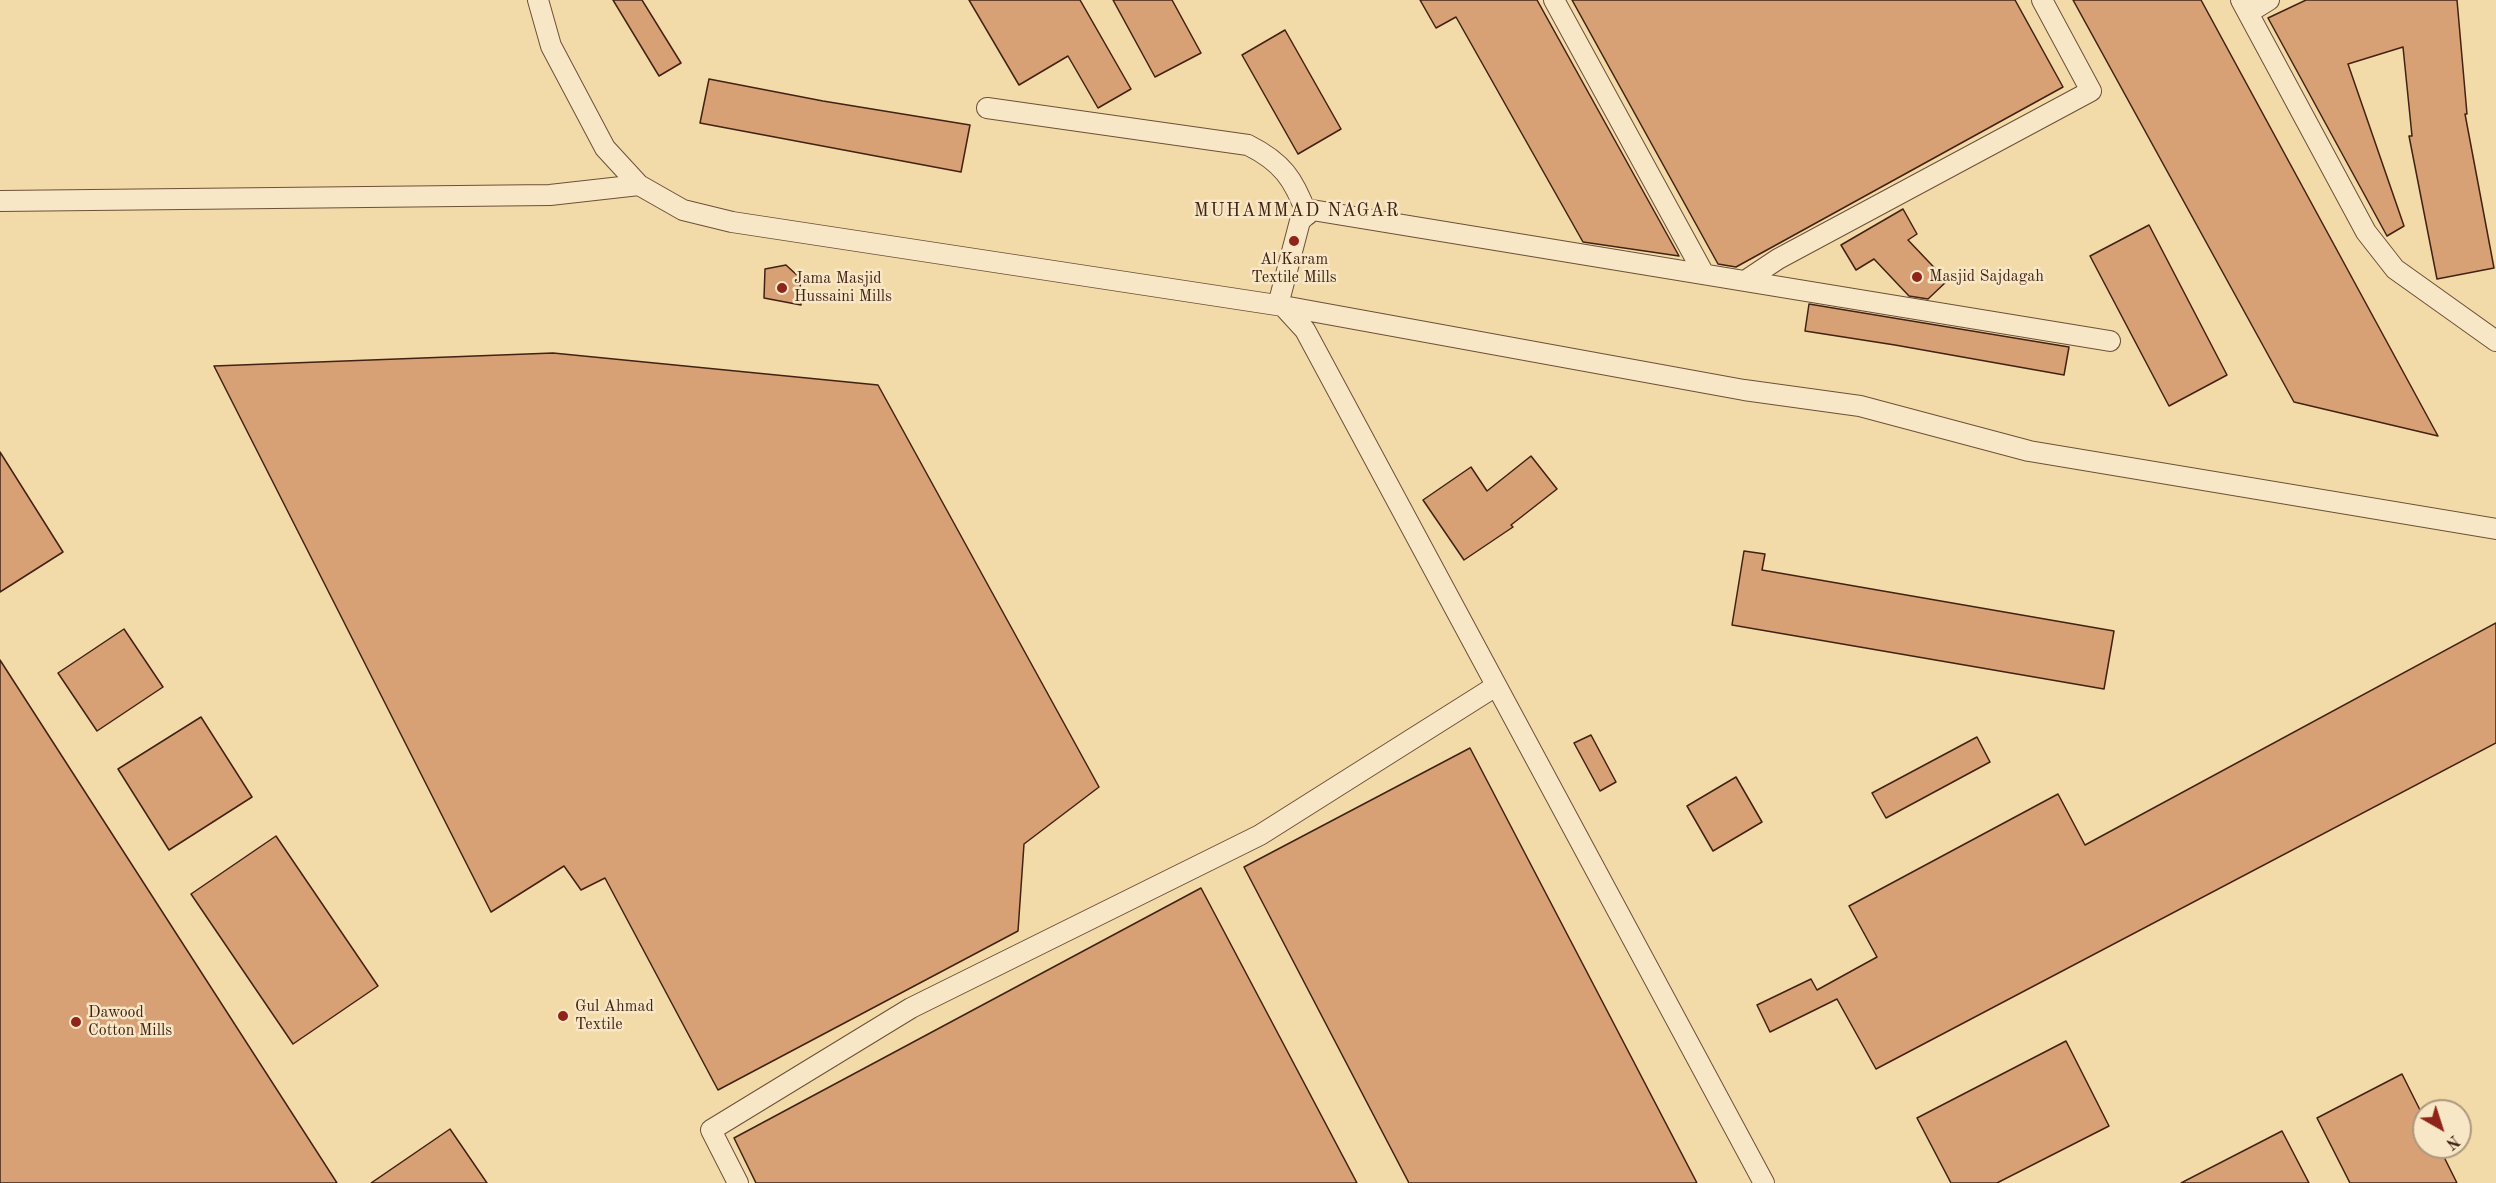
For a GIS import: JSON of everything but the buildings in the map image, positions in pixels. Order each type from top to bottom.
[{"type":"street","points":[[538,0],[551,46],[605,148],[639,185],[682,210],[732,222],[1280,305],[1744,390],[1860,406],[2029,451],[2496,529]]},
{"type":"street","points":[[1554,0],[1704,274]]},
{"type":"street","points":[[1745,281],[1778,259],[2091,91],[2042,0]]},
{"type":"street","points":[[2269,0],[2244,6],[2366,232],[2395,269],[2496,341]]},
{"type":"street","points":[[987,108],[1248,145],[1270,156],[1286,171],[1299,192],[1307,214]]},
{"type":"street","points":[[0,201],[550,195],[639,185]]},
{"type":"street","points":[[1280,305],[1300,221],[1312,210],[2110,341]]},
{"type":"street","points":[[1280,305],[1305,330],[1764,1183]]},
{"type":"street","points":[[738,1183],[711,1130],[911,1008],[1260,835],[1496,686]]},
{"type":"place","name":"Al Karam Textile Mills","points":[[1294,241]]},
{"type":"place","name":"Masjid Sajdagah","points":[[1917,277]]},
{"type":"place","name":"Jama Masjid Hussaini Mills","points":[[782,288]]},
{"type":"place","name":"Gul Ahmad Textile","points":[[563,1016]]},
{"type":"place","name":"Dawood Cotton Mills","points":[[76,1022]]},
{"type":"district","name":"MUHAMMAD NAGAR","points":[[1297,211]]}]
